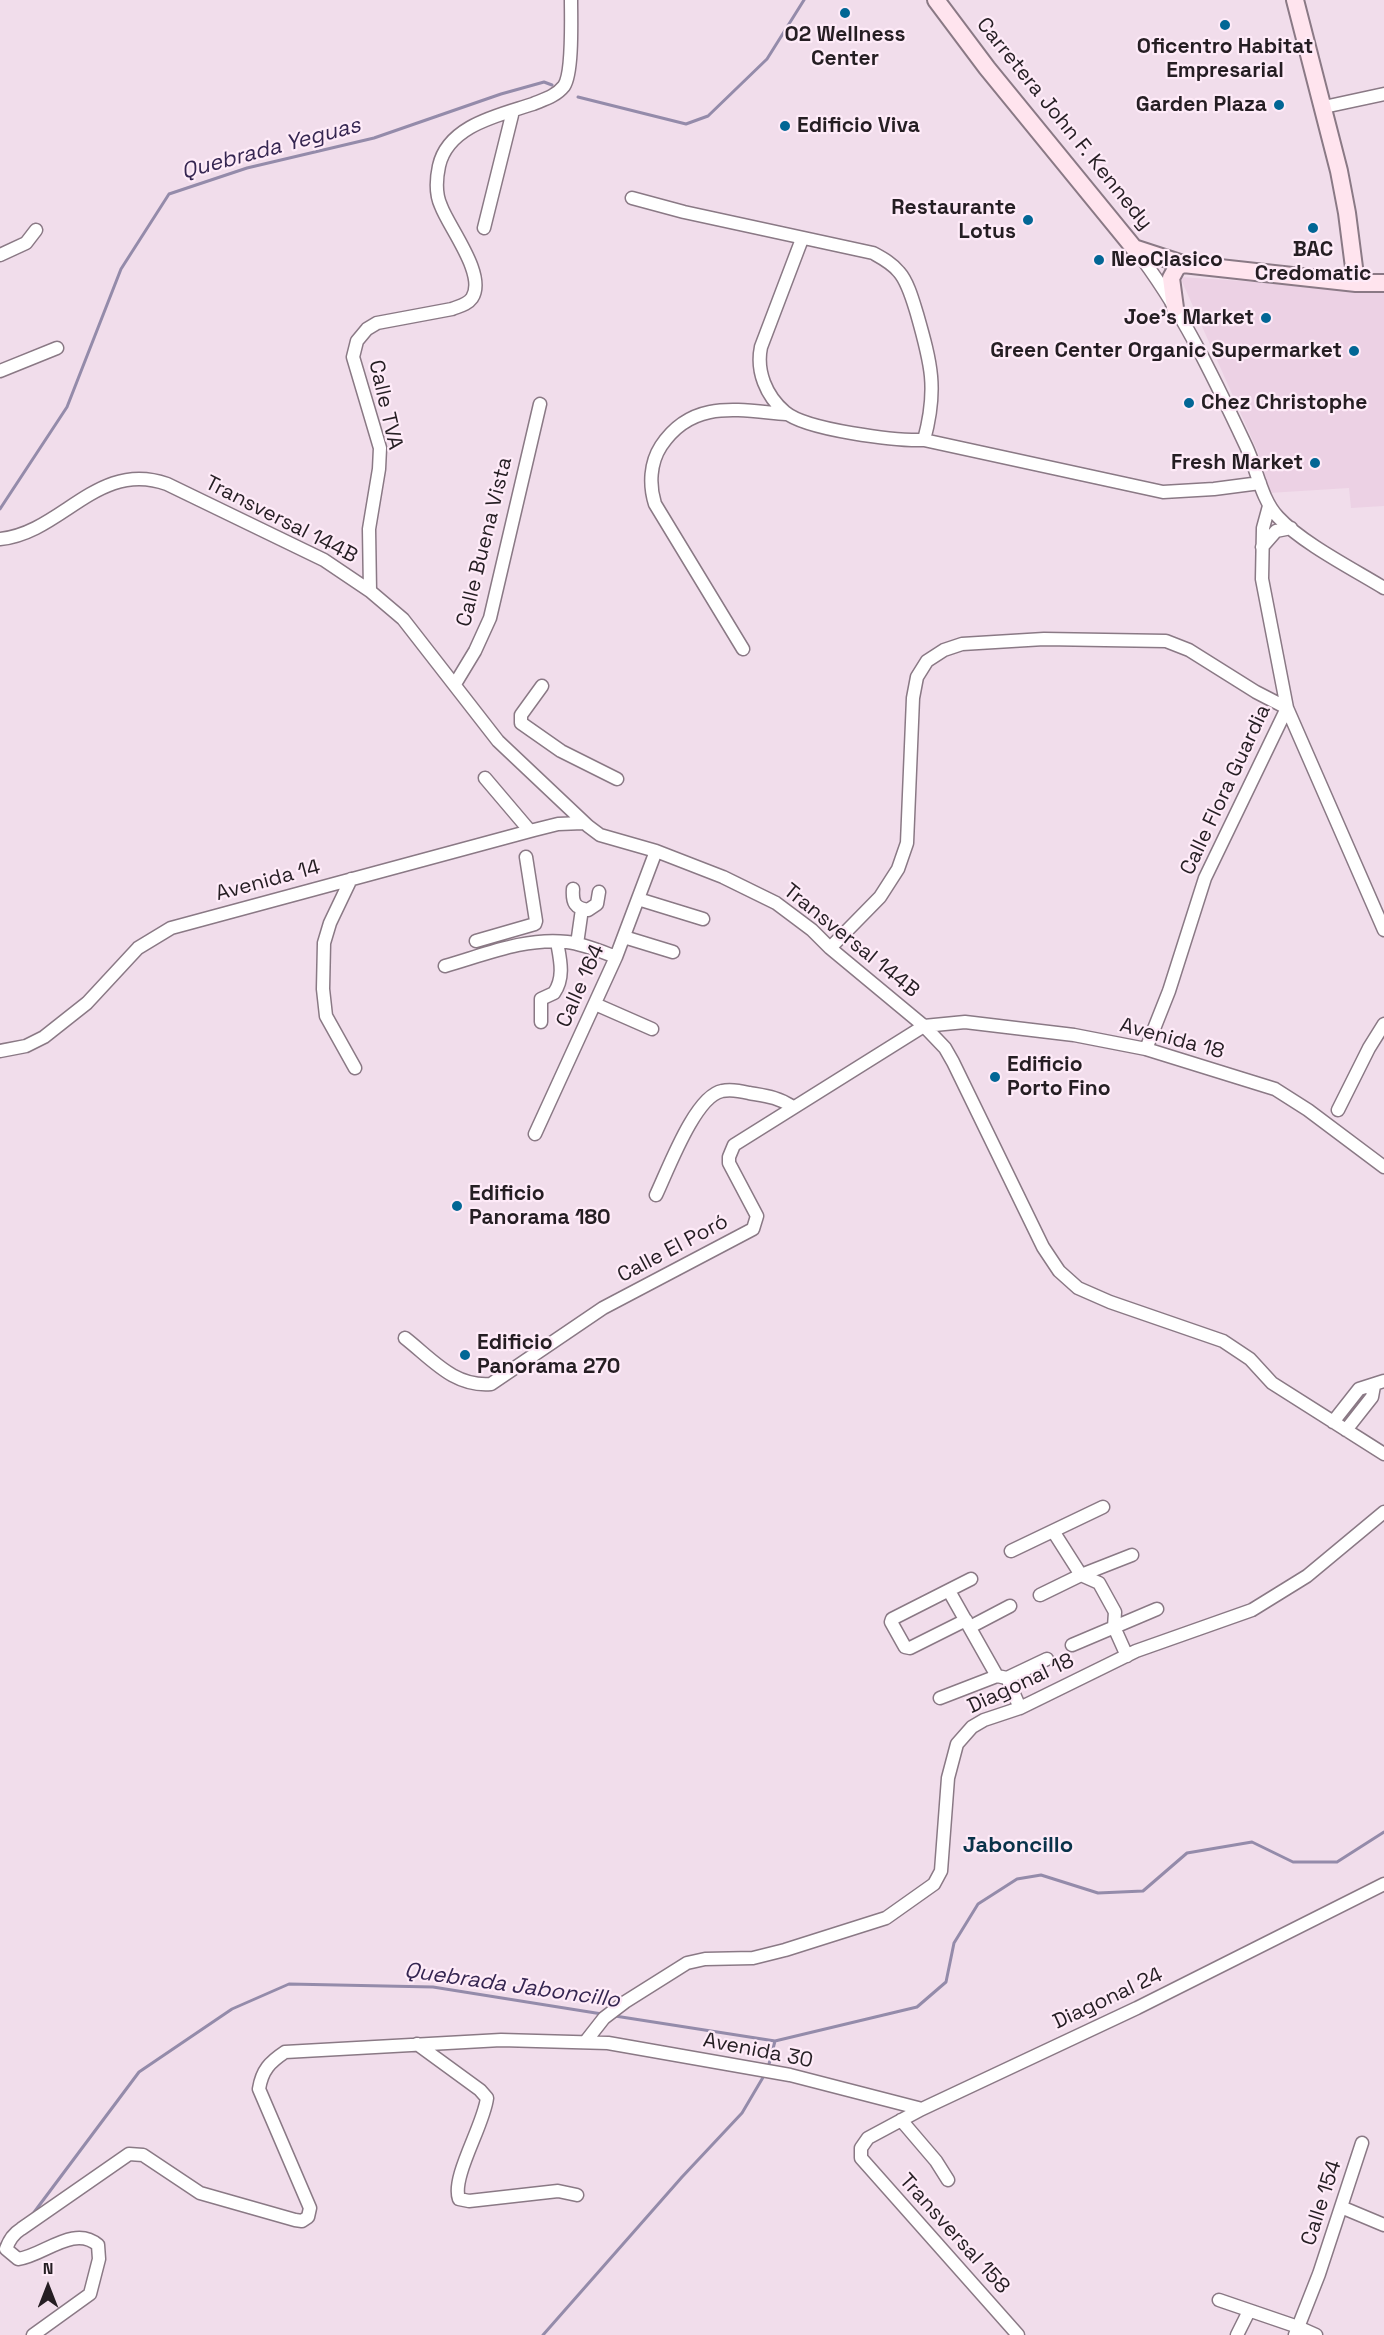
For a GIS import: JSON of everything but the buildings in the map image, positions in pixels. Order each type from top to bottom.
[{"type":"main road","name":"Carretera John F. Kennedy","points":[[936,0],[994,77],[1134,248],[1183,264],[1356,283],[1384,283]]},
{"type":"main road","points":[[1294,0],[1323,107],[1347,213],[1356,283]]},
{"type":"main road","points":[[1175,308],[1171,278],[1177,267],[1183,264]]},
{"type":"street","name":"Calle TVA","points":[[370,591],[369,529],[379,469],[380,448],[353,357],[357,341],[367,329],[377,324],[452,309],[464,305],[472,297],[476,281],[469,259],[441,206],[436,188],[439,164],[448,148],[465,130],[553,97],[565,85],[570,60],[571,0]]},
{"type":"street","points":[[1323,107],[1384,94]]},
{"type":"street","points":[[484,228],[513,111]]},
{"type":"street","points":[[632,198],[802,239],[873,253],[887,261],[900,273],[914,303],[931,367],[929,422],[924,440]]},
{"type":"street","points":[[0,255],[26,243],[36,231]]},
{"type":"street","points":[[786,414],[771,396],[764,383],[759,360],[761,347],[802,239]]},
{"type":"street","points":[[1134,248],[1154,273],[1175,308],[1235,422],[1269,506],[1278,518],[1291,528],[1384,588]]},
{"type":"street","points":[[0,370],[57,348]]},
{"type":"street","name":"Calle Buena Vista","points":[[455,684],[475,651],[490,618],[540,404]]},
{"type":"street","points":[[743,649],[655,504],[652,493],[654,462],[669,434],[685,420],[698,414],[731,410],[786,414],[808,423],[837,430],[906,441],[924,440],[1163,492],[1260,483]]},
{"type":"street","name":"Transversal 144B","points":[[0,539],[18,536],[113,482],[140,478],[167,484],[324,560],[370,591],[403,619],[498,741],[583,823],[600,835],[656,851],[723,877],[776,903],[812,930],[830,948],[924,1026],[945,1048],[953,1062],[992,1154],[1043,1246],[1059,1271],[1078,1288],[1110,1302],[1223,1341],[1250,1359],[1272,1383],[1384,1454]]},
{"type":"street","name":"Calle Flora Guardia","points":[[1146,1049],[1169,991],[1205,878],[1287,708],[1265,602],[1261,548],[1265,516],[1269,506]]},
{"type":"street","points":[[1261,548],[1276,531],[1291,528]]},
{"type":"street","points":[[830,948],[880,897],[898,869],[907,843],[913,698],[917,676],[927,661],[944,650],[962,644],[1044,639],[1166,641],[1189,650],[1256,692],[1287,708],[1384,930]]},
{"type":"street","points":[[543,686],[520,715],[521,723],[561,751],[616,779]]},
{"type":"street","points":[[485,778],[530,831]]},
{"type":"street","name":"Avenida 14","points":[[0,1051],[26,1046],[44,1037],[87,1003],[138,948],[171,928],[530,831],[558,824],[583,823]]},
{"type":"street","name":"Calle 164","points":[[535,1134],[616,957],[656,851]]},
{"type":"street","points":[[488,954],[480,940],[535,924],[526,857]]},
{"type":"street","points":[[351,879],[330,923],[324,943],[323,989],[326,1016],[355,1068]]},
{"type":"street","points":[[573,889],[574,903],[582,909],[593,908],[597,904],[599,892]]},
{"type":"street","points":[[638,899],[703,920]]},
{"type":"street","points":[[577,944],[582,909]]},
{"type":"street","points":[[624,937],[672,952]]},
{"type":"street","points":[[541,1022],[541,999],[554,993],[562,970],[557,942]]},
{"type":"street","points":[[446,966],[516,946],[557,942],[577,944],[616,957]]},
{"type":"street","points":[[595,1004],[652,1029]]},
{"type":"street","name":"Avenida 18","points":[[924,1026],[965,1022],[1074,1035],[1146,1049],[1275,1089],[1308,1110],[1384,1167]]},
{"type":"street","points":[[1338,1110],[1384,1024]]},
{"type":"street","name":"Calle El Poró","points":[[405,1338],[458,1380],[476,1385],[490,1384],[603,1308],[753,1229],[757,1216],[729,1163],[734,1144],[924,1026]]},
{"type":"street","points":[[656,1195],[696,1111],[707,1098],[721,1091],[743,1092],[779,1098],[793,1107]]},
{"type":"street","points":[[1333,1422],[1359,1389],[1379,1384]]},
{"type":"street","points":[[1346,1430],[1372,1397],[1379,1384]]},
{"type":"street","points":[[1011,1551],[1103,1507]]},
{"type":"street","name":"Diagonal 18","points":[[586,2041],[608,2015],[654,1982],[687,1963],[705,1959],[753,1958],[785,1950],[886,1918],[914,1900],[934,1884],[941,1871],[948,1778],[957,1744],[963,1736],[978,1724],[1020,1708],[1127,1656],[1252,1610],[1307,1576],[1384,1512]]},
{"type":"street","points":[[1053,1532],[1081,1575],[1098,1583],[1115,1612],[1114,1627],[1127,1656]]},
{"type":"street","points":[[1040,1595],[1081,1575],[1132,1555]]},
{"type":"street","points":[[971,1579],[892,1619],[891,1622],[905,1647],[910,1648],[1010,1605]]},
{"type":"street","points":[[949,1591],[1020,1708]]},
{"type":"street","points":[[1072,1645],[1157,1609]]},
{"type":"street","points":[[940,1698],[1047,1659]]},
{"type":"street","name":"Diagonal 24","points":[[861,2158],[861,2148],[868,2138],[901,2120],[1137,2008],[1384,1884]]},
{"type":"street","name":"Avenida 30","points":[[33,2335],[90,2294],[99,2259],[98,2245],[92,2239],[73,2237],[30,2258],[18,2259],[6,2249],[13,2235],[129,2154],[143,2155],[200,2193],[281,2217],[302,2221],[308,2217],[310,2208],[260,2089],[262,2075],[269,2062],[285,2052],[501,2040],[586,2041],[790,2075],[922,2109]]},
{"type":"street","points":[[417,2044],[480,2090],[487,2098],[486,2111],[459,2178],[456,2191],[459,2199],[470,2201],[558,2191],[577,2194]]},
{"type":"street","points":[[901,2120],[936,2161],[948,2180]]},
{"type":"street","name":"Calle 154","points":[[1297,2331],[1319,2274],[1362,2143]]},
{"type":"street","name":"Transversal 158","points":[[861,2158],[1018,2335]]},
{"type":"street","points":[[1341,2207],[1384,2225]]},
{"type":"street","points":[[1219,2300],[1297,2331],[1316,2335]]},
{"type":"street","points":[[1237,2335],[1249,2311]]},
{"type":"shaded area","points":[[1180,277],[1384,290],[1384,506],[1351,508],[1349,488],[1269,493],[1257,450]]},
{"type":"waterway","name":"Quebrada Yeguas","points":[[578,97],[686,124],[708,116],[767,59],[804,0]]},
{"type":"waterway","name":"Quebrada Yeguas","points":[[0,509],[67,407],[121,269],[169,194],[247,168],[374,138],[501,94],[544,82],[552,85]]},
{"type":"waterway","name":"Quebrada Jaboncillo","points":[[615,2016],[775,2041],[917,2007],[946,1982],[954,1943],[978,1904],[1017,1879],[1041,1875],[1098,1893],[1143,1891],[1187,1853],[1252,1842],[1293,1862],[1337,1862],[1384,1832]]},
{"type":"waterway","name":"Quebrada Jaboncillo","points":[[32,2215],[139,2072],[232,2009],[289,1984],[433,1987],[602,2014]]},
{"type":"waterway","name":"Quebrada Jaboncillo","points":[[768,2068],[775,2041]]},
{"type":"waterway","name":"Quebrada Jaboncillo","points":[[543,2335],[682,2177],[742,2113],[765,2074]]},
{"type":"place","name":"O2 Wellness Center","points":[[845,13]]},
{"type":"place","name":"Oficentro Habitat Empresarial","points":[[1225,25]]},
{"type":"place","name":"Garden Plaza","points":[[1279,105]]},
{"type":"place","name":"Edificio Viva","points":[[785,126]]},
{"type":"place","name":"Restaurante Lotus","points":[[1028,220]]},
{"type":"place","name":"BAC Credomatic","points":[[1313,228]]},
{"type":"place","name":"NeoClasico","points":[[1099,260]]},
{"type":"place","name":"Joe's Market","points":[[1266,318]]},
{"type":"place","name":"Green Center Organic Supermarket","points":[[1354,351]]},
{"type":"place","name":"Chez Christophe","points":[[1189,403]]},
{"type":"place","name":"Fresh Market","points":[[1315,463]]},
{"type":"place","name":"Edificio Porto Fino","points":[[995,1077]]},
{"type":"place","name":"Edificio Panorama 180","points":[[457,1206]]},
{"type":"place","name":"Edificio Panorama 270","points":[[465,1355]]},
{"type":"district","name":"Jaboncillo","points":[[1018,1846]]}]
